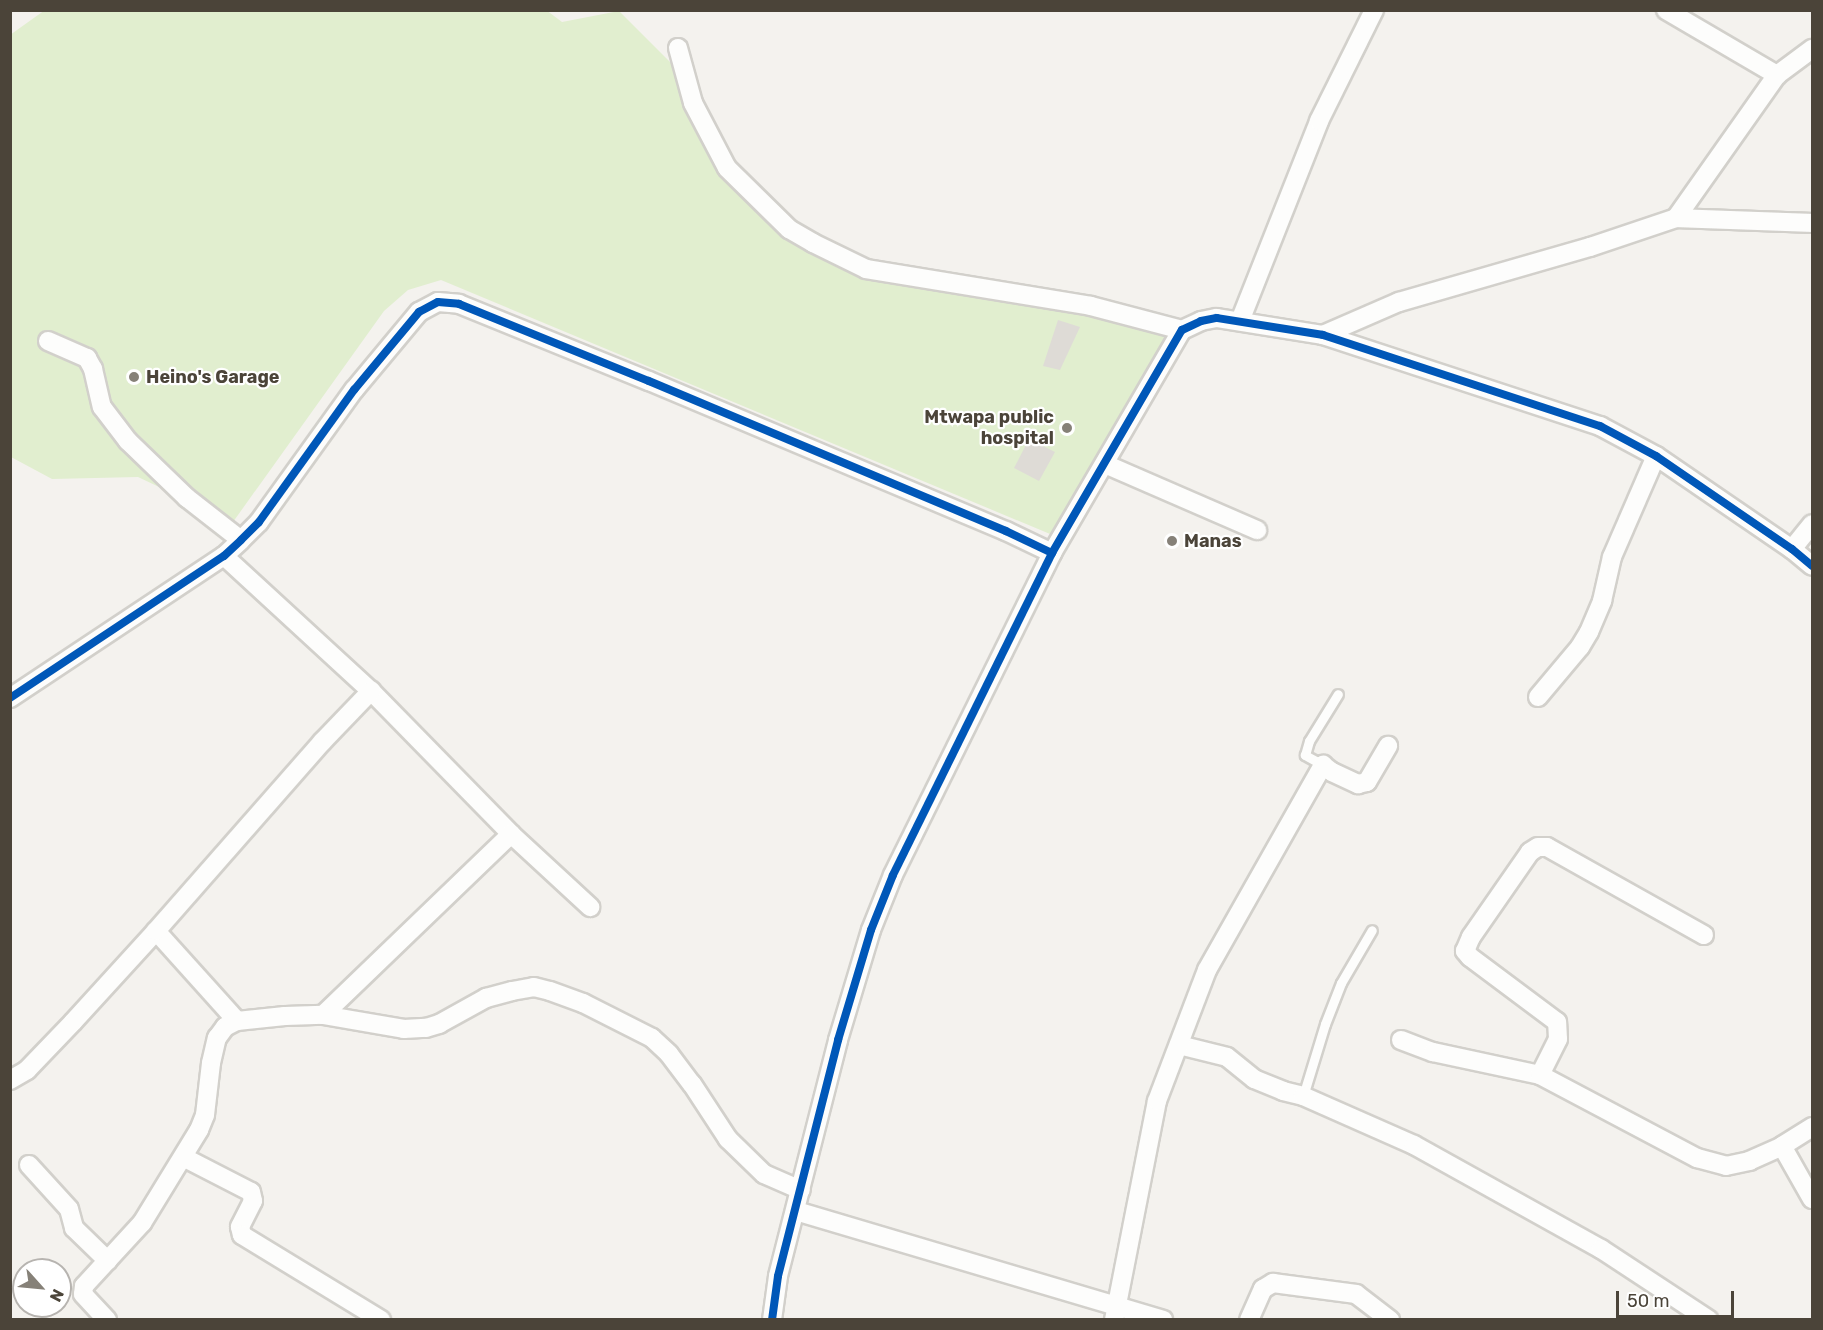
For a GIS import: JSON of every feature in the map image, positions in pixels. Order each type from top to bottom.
[{"type":"street","points":[[1666,10],[1777,75]]},
{"type":"street","points":[[1240,321],[1319,121],[1377,12]]},
{"type":"street","points":[[678,48],[693,103],[728,168],[789,229],[813,243],[866,269],[1091,306],[1182,330]]},
{"type":"street","points":[[1676,218],[1777,75],[1812,49]]},
{"type":"street","points":[[1323,335],[1399,302],[1590,246],[1676,218],[1812,223]]},
{"type":"street","points":[[10,698],[224,556],[258,522],[354,390],[419,312],[429,305],[448,302],[649,381],[1006,531],[1052,553]]},
{"type":"street","points":[[772,1320],[778,1276],[853,985],[893,875],[1052,553],[1182,330],[1201,321],[1217,318],[1323,335],[1600,426],[1656,456],[1792,549],[1812,566]]},
{"type":"street","points":[[48,341],[87,358],[93,369],[102,406],[128,441],[187,498],[241,540]]},
{"type":"street","points":[[1538,697],[1580,647],[1589,632],[1602,601],[1612,557],[1656,456]]},
{"type":"street","points":[[1105,464],[1257,530]]},
{"type":"street","points":[[1792,549],[1812,524]]},
{"type":"street","points":[[224,556],[371,691],[511,834],[590,907]]},
{"type":"street","points":[[10,1080],[27,1070],[156,931],[322,742],[371,691]]},
{"type":"street","points":[[1116,1313],[1157,1101],[1207,970],[1323,765],[1358,784],[1366,782],[1388,746]]},
{"type":"street","points":[[323,1015],[511,834]]},
{"type":"street","points":[[1540,1075],[1558,1039],[1557,1022],[1465,951],[1472,937],[1530,852],[1538,847],[1547,847],[1704,935]]},
{"type":"street","points":[[156,931],[237,1021]]},
{"type":"street","points":[[107,1320],[82,1290],[142,1223],[202,1124],[218,1038],[225,1027],[237,1021],[323,1015],[404,1029],[426,1028],[439,1024],[486,998],[534,987],[583,1003],[652,1038],[669,1054],[692,1084],[728,1139],[764,1174],[801,1190]]},
{"type":"street","points":[[1401,1040],[1444,1055],[1540,1075],[1697,1158],[1726,1166],[1749,1161],[1782,1146],[1812,1127]]},
{"type":"street","points":[[1179,1045],[1227,1057],[1254,1079],[1283,1091],[1303,1096],[1413,1145],[1601,1250],[1709,1320]]},
{"type":"street","points":[[1782,1146],[1812,1199]]},
{"type":"street","points":[[183,1156],[251,1192],[253,1201],[240,1227],[242,1234],[381,1320]]},
{"type":"street","points":[[29,1165],[69,1209],[74,1228],[108,1261]]},
{"type":"street","points":[[796,1211],[1116,1313],[1163,1320]]},
{"type":"street","points":[[1249,1320],[1263,1289],[1273,1283],[1356,1294],[1390,1320]]},
{"type":"lane","points":[[1323,765],[1305,755],[1309,741],[1338,694]]},
{"type":"lane","points":[[1303,1096],[1325,1024],[1341,983],[1372,930]]},
{"type":"green space","points":[[45,10],[546,10],[562,22],[619,11],[677,69],[704,136],[815,252],[1172,330],[1062,539],[441,280],[408,290],[384,311],[233,522],[138,477],[52,479],[11,457],[10,35]]},
{"type":"building","points":[[1058,320],[1080,327],[1060,370],[1043,366]]},
{"type":"building","points":[[1029,439],[1055,452],[1039,481],[1014,468]]},
{"type":"cycle path","points":[[10,698],[224,556],[259,522],[354,390],[419,312],[438,302],[459,304],[649,381],[1006,531],[1052,553]]},
{"type":"cycle path","points":[[772,1320],[778,1276],[838,1040],[871,930],[893,875],[1052,553],[1182,330],[1201,321],[1217,318],[1323,335],[1600,426],[1656,456],[1792,549],[1812,566]]},
{"type":"place","name":"Heino's Garage","points":[[134,377]]},
{"type":"place","name":"Mtwapa public hospital","points":[[1067,428]]},
{"type":"place","name":"Manas","points":[[1172,541]]}]
